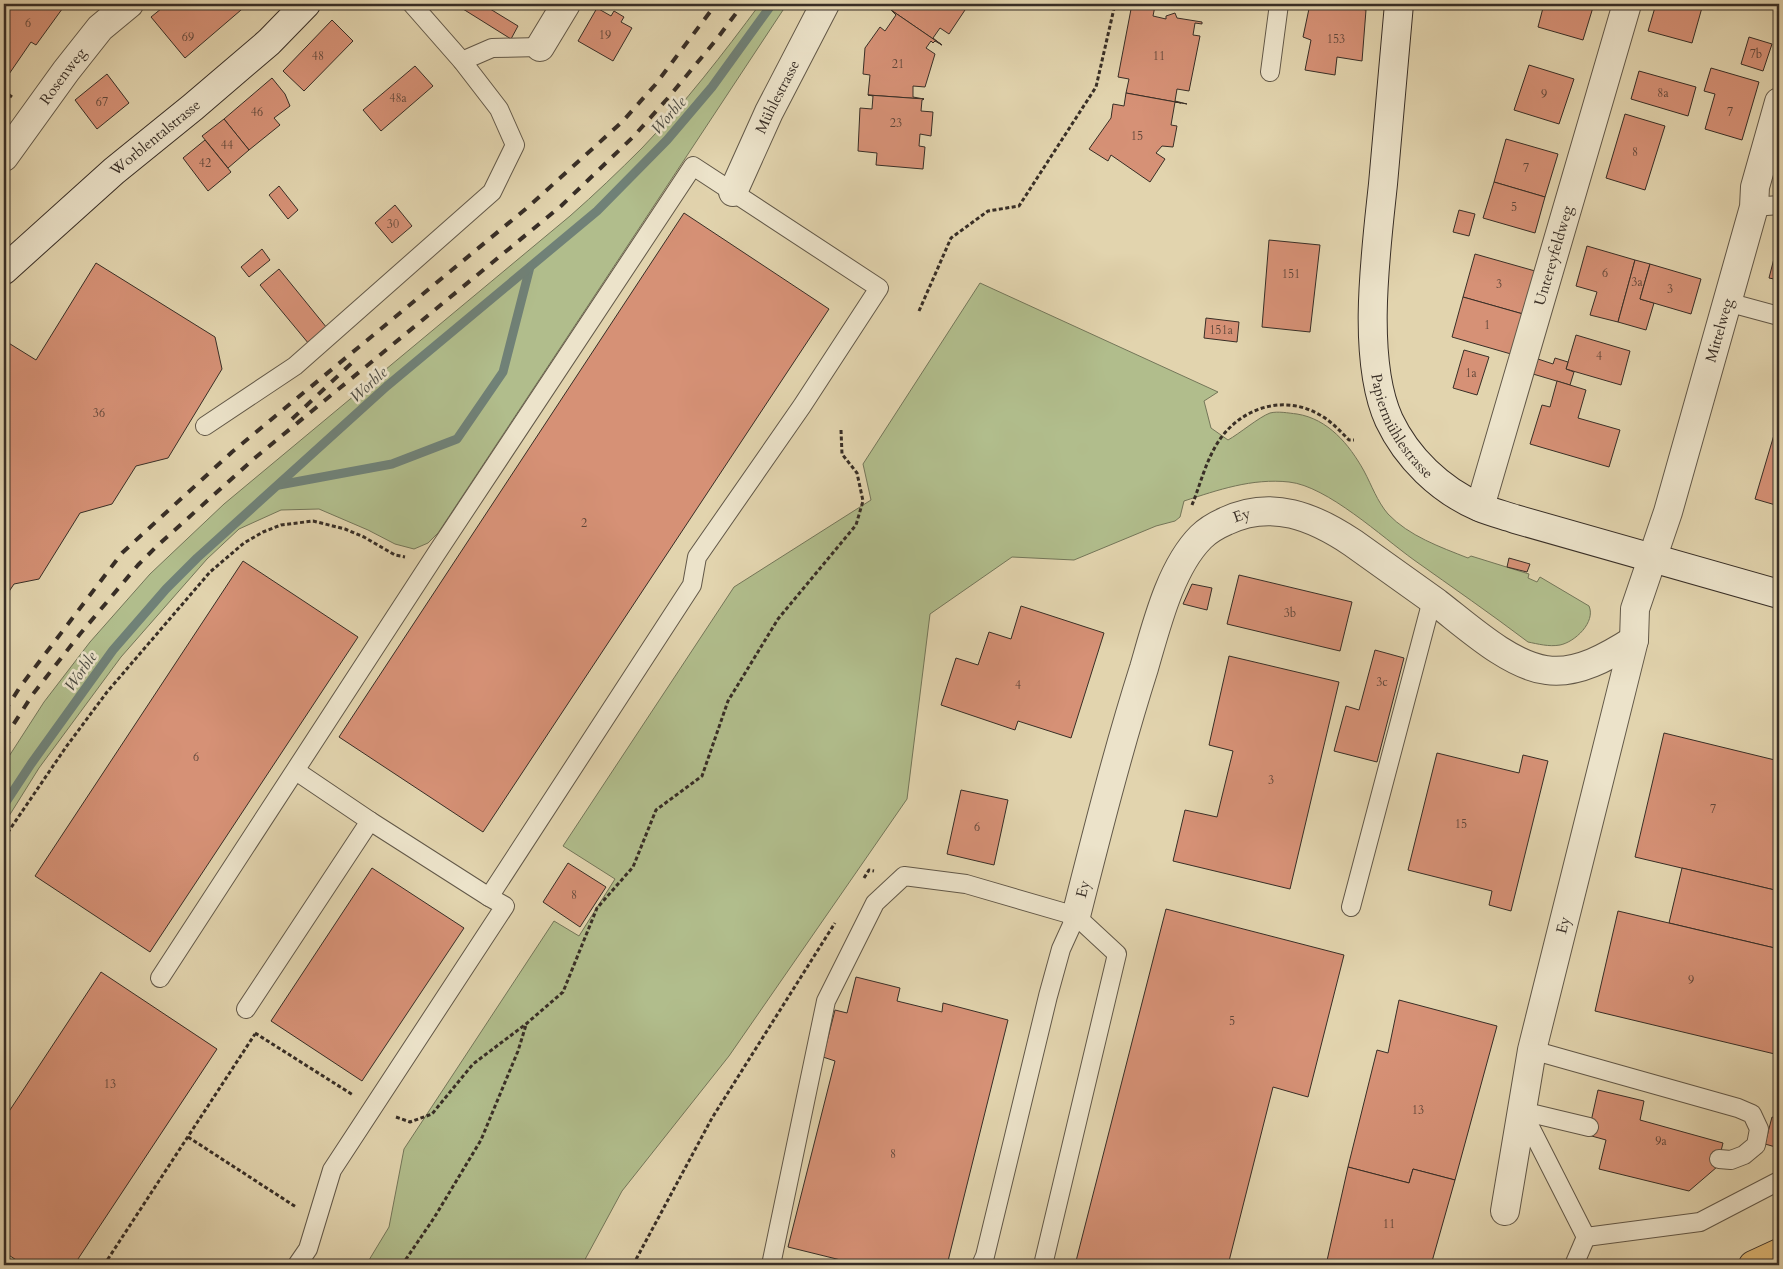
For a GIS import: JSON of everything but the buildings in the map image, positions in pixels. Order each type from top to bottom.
[{"type":"highway","points":[[1753,1265],[1779,1254]]},
{"type":"street","name":"Rosenweg","points":[[4,157],[66,71],[100,28],[129,4]]},
{"type":"street","name":"Worblentalstrasse","points":[[4,270],[114,171],[193,108],[269,42],[306,4]]},
{"type":"street","points":[[540,47],[566,4]]},
{"type":"street","name":"Mühlestrasse","points":[[733,192],[769,112],[825,4]]},
{"type":"street","name":"Papiermühlestrasse","points":[[1399,4],[1375,264],[1374,322],[1380,392],[1389,420],[1402,442],[1414,458],[1439,483],[1454,494],[1480,507],[1515,519],[1779,594]]},
{"type":"street","name":"Untereyfeldweg","points":[[1480,507],[1627,4]]},
{"type":"street","name":"Mittelweg","points":[[1652,558],[1668,512],[1727,302],[1767,206],[1755,186],[1779,102]]},
{"type":"street","name":"Ey","points":[[1076,916],[1106,797],[1161,610],[1179,567],[1189,551],[1202,536],[1217,525],[1247,513],[1272,510],[1296,514],[1331,528],[1513,658],[1529,667],[1547,671],[1572,669],[1608,656],[1634,640]]},
{"type":"street","name":"Ey","points":[[1505,1211],[1532,1050],[1634,640],[1635,609],[1652,558]]},
{"type":"lane","points":[[204,426],[295,366],[492,192],[515,145],[499,109],[462,61],[412,4]]},
{"type":"lane","points":[[1270,72],[1280,4]]},
{"type":"lane","points":[[462,61],[492,48],[540,47]]},
{"type":"lane","points":[[160,978],[436,554],[694,166],[879,288],[802,406],[697,557],[692,585],[489,897]]},
{"type":"lane","points":[[1727,302],[1779,316]]},
{"type":"lane","points":[[1351,907],[1432,600]]},
{"type":"lane","points":[[296,771],[370,821],[506,906],[332,1170],[308,1249],[297,1265]]},
{"type":"lane","points":[[246,1009],[370,821]]},
{"type":"lane","points":[[771,1265],[826,1001],[875,904],[904,876],[966,884],[1076,916],[1117,954],[1043,1265]]},
{"type":"lane","points":[[981,1265],[985,1256],[1048,996],[1061,949],[1076,916]]},
{"type":"lane","points":[[1532,1050],[1738,1108],[1752,1114],[1759,1129],[1756,1145],[1744,1155],[1731,1160],[1719,1159]]},
{"type":"lane","points":[[1522,1110],[1589,1127]]},
{"type":"lane","points":[[1522,1110],[1586,1237],[1574,1265]]},
{"type":"lane","points":[[1586,1237],[1700,1222],[1779,1181]]},
{"type":"path","points":[[919,311],[952,238],[988,211],[1019,206],[1096,87],[1115,4]]},
{"type":"path","points":[[1190,512],[1212,452],[1222,436],[1233,424],[1256,409],[1274,406],[1302,408],[1319,415],[1349,440],[1354,440]]},
{"type":"path","points":[[246,1009],[255,1033],[373,1108],[410,1122],[432,1114],[473,1064],[526,1024],[563,992],[597,908],[633,866],[656,810],[702,776],[728,701],[778,619],[856,525],[863,501],[857,473],[842,454],[841,430]]},
{"type":"path","points":[[4,838],[66,747],[107,692],[210,572],[244,543],[263,532],[281,525],[313,521],[345,530],[402,556],[412,557],[436,554]]},
{"type":"path","points":[[864,878],[869,870],[904,876]]},
{"type":"path","points":[[633,1265],[712,1118],[837,920]]},
{"type":"path","points":[[402,1265],[434,1218],[481,1140],[518,1051],[526,1024]]},
{"type":"path","points":[[104,1265],[255,1033]]},
{"type":"path","points":[[188,1137],[317,1220]]},
{"type":"green space","points":[[760,4],[787,4],[438,533],[428,543],[414,549],[395,544],[319,509],[281,510],[239,529],[207,559],[121,657],[39,768],[4,824],[4,764],[44,702],[90,642],[150,574],[224,504],[598,191],[642,148],[673,114],[718,60]]},
{"type":"green space","points":[[980,283],[1218,392],[1204,401],[1211,428],[1228,440],[1270,413],[1297,414],[1318,421],[1336,434],[1352,451],[1381,504],[1388,514],[1405,529],[1425,540],[1468,558],[1471,556],[1529,574],[1528,578],[1537,582],[1540,577],[1589,606],[1590,618],[1587,625],[1578,636],[1560,645],[1528,642],[1337,502],[1304,486],[1289,482],[1248,483],[1184,501],[1180,517],[1175,521],[1156,526],[1074,560],[1012,557],[930,614],[907,799],[729,1056],[622,1191],[582,1265],[366,1265],[389,1227],[404,1149],[554,921],[579,936],[615,879],[563,846],[734,587],[871,500],[863,464]]},
{"type":"waterway","name":"Worble","points":[[4,805],[113,650],[166,589],[197,558],[387,386],[597,211],[667,140],[712,87],[772,4]]},
{"type":"waterway","points":[[279,485],[392,464],[457,439],[503,372],[530,267]]},
{"type":"railway","points":[[4,712],[20,687],[122,553],[232,452],[528,207],[622,122],[655,85],[716,4]]},
{"type":"railway","points":[[4,739],[33,694],[80,634],[138,565],[158,545],[256,457],[561,206],[633,137],[716,40],[743,4]]},
{"type":"railway","points":[[292,419],[356,359]]}]
